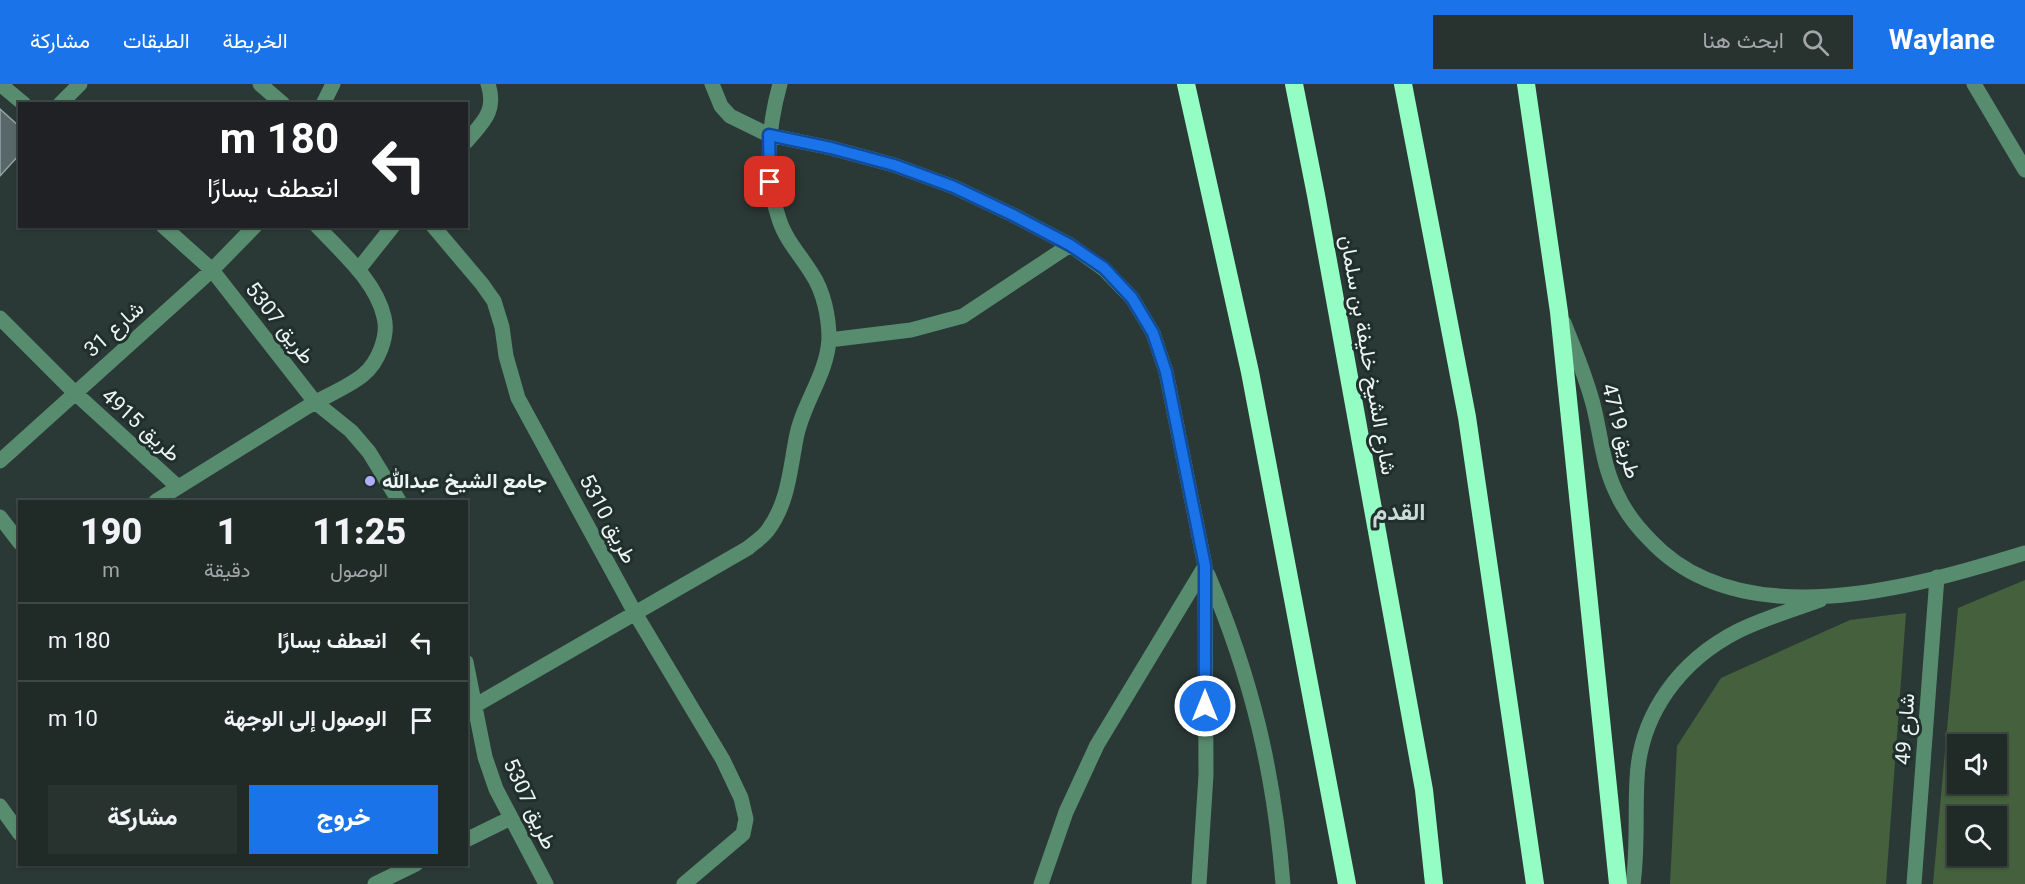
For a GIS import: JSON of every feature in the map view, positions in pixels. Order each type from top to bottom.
[{"type":"highway","points":[[1186,84],[1250,372],[1347,884]]},
{"type":"highway","name":"شارع الشيخ خليفة بن سلمان","points":[[1294,84],[1323,230],[1424,790],[1434,884]]},
{"type":"highway","points":[[1403,84],[1467,417],[1535,884]]},
{"type":"highway","points":[[1526,84],[1559,312],[1618,884]]},
{"type":"street","points":[[0,84],[22,102]]},
{"type":"street","points":[[62,102],[80,84]]},
{"type":"street","points":[[260,84],[281,102]]},
{"type":"street","points":[[324,102],[333,84]]},
{"type":"street","points":[[468,140],[487,118],[491,108],[492,98],[488,84]]},
{"type":"street","points":[[712,84],[721,106],[730,116],[769,135],[831,148],[894,165],[954,187],[1070,245],[1104,268],[1132,298],[1153,333],[1166,372],[1205,566],[1241,659],[1256,707],[1279,835],[1283,884]]},
{"type":"street","points":[[476,705],[748,548],[767,531],[781,509],[788,484],[796,436],[808,400],[822,373],[829,340],[826,307],[814,276],[779,220],[770,182],[769,135],[780,84]]},
{"type":"street","points":[[1974,84],[2025,170]]},
{"type":"street","name":"طريق 5307","points":[[165,228],[212,270],[315,402],[351,431],[369,452],[398,500]]},
{"type":"street","name":"شارع 31","points":[[0,461],[212,270],[253,228]]},
{"type":"street","points":[[158,500],[315,402],[363,375],[376,359],[384,339],[385,319],[378,299],[358,270],[319,228]]},
{"type":"street","points":[[358,270],[391,228]]},
{"type":"street","name":"طريق 5310","points":[[435,228],[494,301],[518,398],[635,613],[723,760],[741,798],[746,819],[743,834],[684,884]]},
{"type":"street","points":[[829,340],[911,330],[963,316],[1070,245]]},
{"type":"street","name":"طريق 4719","points":[[1559,312],[1579,360],[1594,408],[1603,458],[1616,493],[1635,524],[1654,544],[1690,572],[1724,587],[1760,594],[1828,597],[1895,588],[1974,569],[2025,553]]},
{"type":"street","name":"طريق 4915","points":[[0,318],[74,392],[178,487]]},
{"type":"street","points":[[0,517],[18,540]]},
{"type":"street","points":[[1041,884],[1066,812],[1097,745],[1205,566]]},
{"type":"street","points":[[1199,884],[1206,776],[1205,566]]},
{"type":"street","name":"شارع 49","points":[[1914,884],[1937,578]]},
{"type":"street","name":"طريق 4719","points":[[1633,884],[1637,777],[1641,746],[1652,716],[1667,690],[1688,665],[1712,646],[1740,630],[1828,597]]},
{"type":"street","name":"طريق 5307","points":[[468,671],[485,758],[496,789],[546,884]]},
{"type":"street","points":[[0,806],[18,831]]},
{"type":"street","points":[[468,839],[511,818]]},
{"type":"street","points":[[375,884],[412,866]]},
{"type":"green space","points":[[2025,580],[2025,884],[1933,884],[1958,608]]},
{"type":"green space","points":[[1906,613],[1886,884],[1670,884],[1677,746],[1721,678],[1850,620]]},
{"type":"building","points":[[0,109],[18,125],[18,156],[0,176]]},
{"type":"place","name":"جامع الشيخ عبدالله","points":[[370,481]]},
{"type":"district","name":"القدم","points":[[1399,512]]},
{"type":"route","points":[[770,182],[769,135],[831,148],[894,165],[954,187],[1070,245],[1104,268],[1132,298],[1153,333],[1166,372],[1205,566],[1205,706]]}]
